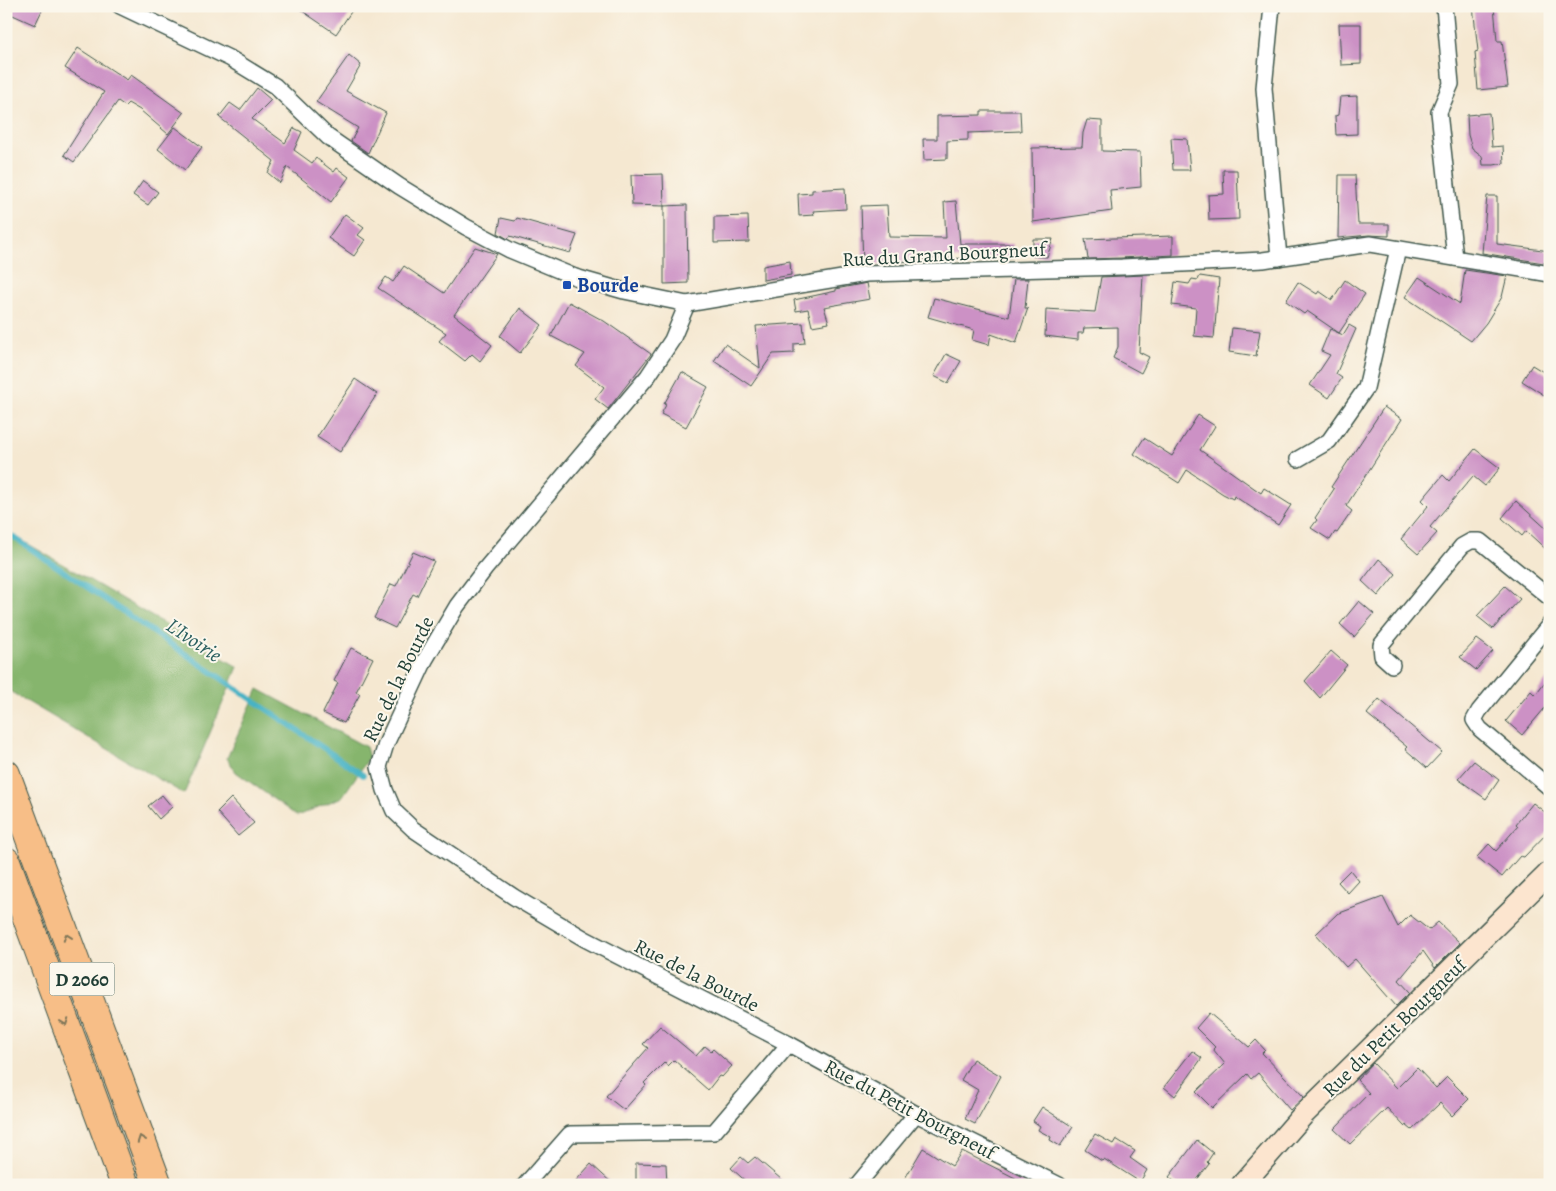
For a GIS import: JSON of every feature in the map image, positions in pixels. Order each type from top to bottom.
[{"type":"highway","name":"D 2060","points":[[6,774],[158,1185]]},
{"type":"highway","name":"D 2060","points":[[6,862],[124,1185]]},
{"type":"street","name":"Rue du Grand Bourgneuf","points":[[120,6],[231,59],[275,86],[328,137],[350,153],[399,186],[483,236],[575,277],[624,291],[687,304],[866,274],[1122,267],[1279,258],[1370,244],[1550,274]]},
{"type":"street","points":[[1272,6],[1264,88],[1279,258]]},
{"type":"street","points":[[1444,6],[1451,84],[1439,112],[1455,258]]},
{"type":"street","points":[[1298,459],[1329,441],[1366,388],[1398,249]]},
{"type":"street","name":"Rue de la Bourde","points":[[687,304],[672,340],[648,376],[485,569],[457,606],[425,660],[386,744],[380,767],[385,790],[394,811],[413,829],[461,863],[584,939],[789,1044]]},
{"type":"street","points":[[1392,665],[1382,656],[1381,645],[1462,546],[1471,541],[1480,541],[1550,598]]},
{"type":"street","points":[[1550,624],[1479,711],[1474,720],[1480,729],[1550,788]]},
{"type":"street","name":"Rue du Petit Bourgneuf","points":[[1242,1185],[1303,1115],[1550,872]]},
{"type":"street","points":[[525,1185],[570,1134],[714,1132],[789,1044]]},
{"type":"street","name":"Rue du Petit Bourgneuf","points":[[789,1044],[916,1114],[1059,1185]]},
{"type":"street","points":[[856,1185],[916,1114]]},
{"type":"green space","points":[[6,531],[238,667],[184,794],[6,689]]},
{"type":"green space","points":[[258,689],[366,747],[369,758],[342,797],[297,816],[236,772],[227,758]]},
{"type":"building","points":[[6,6],[44,6],[35,25],[6,12]]},
{"type":"building","points":[[295,6],[355,6],[336,34]]},
{"type":"building","points":[[1473,6],[1494,6],[1497,41],[1502,41],[1508,87],[1478,90],[1475,52],[1478,51]]},
{"type":"building","points":[[1339,24],[1361,24],[1361,64],[1341,65]]},
{"type":"building","points":[[78,48],[127,80],[131,75],[184,113],[168,134],[140,110],[128,103],[125,106],[118,101],[74,162],[64,155],[104,92],[65,68]]},
{"type":"building","points":[[349,55],[361,65],[346,91],[386,113],[368,153],[351,141],[358,128],[316,102]]},
{"type":"building","points":[[257,88],[271,100],[252,119],[285,143],[294,128],[302,132],[294,150],[312,163],[316,158],[334,172],[337,168],[349,177],[331,202],[287,167],[280,183],[268,173],[274,161],[219,117],[230,103],[240,110]]},
{"type":"building","points":[[1357,96],[1357,134],[1336,135],[1335,116],[1338,115],[1340,97]]},
{"type":"building","points":[[981,111],[1020,111],[1021,131],[968,133],[968,140],[947,141],[947,159],[924,160],[923,139],[937,139],[937,116],[981,115]]},
{"type":"building","points":[[1489,113],[1492,147],[1503,146],[1504,163],[1483,165],[1482,156],[1472,148],[1468,135],[1467,115]]},
{"type":"building","points":[[1087,120],[1102,121],[1102,151],[1140,152],[1141,187],[1110,190],[1112,211],[1033,222],[1032,148],[1082,147],[1083,133]]},
{"type":"building","points":[[175,127],[202,147],[185,170],[158,149]]},
{"type":"building","points":[[1171,138],[1187,139],[1190,170],[1173,170]]},
{"type":"building","points":[[1223,170],[1237,170],[1239,219],[1209,220],[1208,195],[1224,194]]},
{"type":"building","points":[[663,174],[664,206],[632,205],[631,175]]},
{"type":"building","points":[[1339,175],[1355,175],[1358,224],[1389,224],[1389,236],[1369,235],[1338,238]]},
{"type":"building","points":[[143,181],[158,192],[148,205],[133,195]]},
{"type":"building","points":[[845,188],[846,209],[813,211],[814,215],[799,216],[798,194],[812,193],[812,190]]},
{"type":"building","points":[[1487,196],[1497,196],[1497,244],[1550,251],[1550,264],[1482,253]]},
{"type":"building","points":[[956,201],[960,244],[1013,244],[1013,257],[934,259],[863,265],[861,206],[887,205],[889,237],[946,238],[944,202]]},
{"type":"building","points":[[687,205],[688,283],[664,284],[664,206]]},
{"type":"building","points":[[345,214],[364,228],[358,235],[365,240],[354,256],[328,238]]},
{"type":"building","points":[[748,216],[749,242],[714,243],[714,217]]},
{"type":"building","points":[[501,218],[515,221],[517,218],[577,235],[570,253],[510,236],[508,239],[498,233]]},
{"type":"building","points":[[1173,236],[1173,255],[1088,259],[1085,239]]},
{"type":"building","points":[[1033,239],[1053,239],[1047,257],[1033,256]]},
{"type":"building","points":[[475,247],[497,254],[454,315],[492,345],[480,361],[472,354],[465,361],[439,341],[446,333],[378,288],[386,277],[393,282],[404,266],[444,293]]},
{"type":"building","points":[[790,261],[791,275],[763,280],[763,266]]},
{"type":"building","points":[[1465,270],[1507,276],[1502,297],[1486,323],[1471,341],[1405,297],[1419,277],[1460,304]]},
{"type":"building","points":[[1143,275],[1139,352],[1149,357],[1141,373],[1113,358],[1118,347],[1118,327],[1084,328],[1083,333],[1078,333],[1078,340],[1045,336],[1046,309],[1095,312],[1101,277]]},
{"type":"building","points":[[1200,276],[1219,279],[1214,338],[1194,336],[1196,308],[1172,305],[1175,282],[1189,284],[1192,279],[1198,280]]},
{"type":"building","points":[[1014,279],[1028,279],[1025,308],[1028,308],[1016,343],[991,334],[989,345],[972,340],[974,330],[928,317],[934,298],[1009,317]]},
{"type":"building","points":[[1345,280],[1365,294],[1339,333],[1307,311],[1304,314],[1286,301],[1298,282],[1317,294],[1319,291],[1332,300]]},
{"type":"building","points":[[867,283],[870,299],[824,307],[829,323],[812,326],[808,309],[796,311],[794,300]]},
{"type":"building","points":[[569,302],[604,321],[651,354],[608,409],[595,399],[604,387],[576,366],[585,354],[551,336]]},
{"type":"building","points":[[520,308],[542,325],[520,353],[500,336]]},
{"type":"building","points":[[803,323],[805,343],[794,344],[794,353],[773,354],[751,386],[714,361],[725,344],[760,368],[756,326]]},
{"type":"building","points":[[1349,325],[1356,329],[1336,374],[1342,378],[1329,398],[1310,385],[1330,355],[1321,351],[1330,329],[1343,335]]},
{"type":"building","points":[[1232,328],[1260,331],[1256,356],[1229,352]]},
{"type":"building","points":[[946,354],[961,361],[948,383],[934,376]]},
{"type":"building","points":[[1532,365],[1550,376],[1550,386],[1544,395],[1522,381]]},
{"type":"building","points":[[682,372],[708,387],[686,427],[661,414],[666,405],[664,404]]},
{"type":"building","points":[[355,379],[377,394],[340,452],[317,437]]},
{"type":"building","points":[[1384,407],[1402,419],[1346,506],[1352,511],[1330,540],[1311,528],[1317,520],[1315,518],[1334,489],[1331,487]]},
{"type":"building","points":[[1198,415],[1215,426],[1200,450],[1261,493],[1264,488],[1291,505],[1278,525],[1234,496],[1233,499],[1223,494],[1187,470],[1179,483],[1134,454],[1144,438],[1172,456]]},
{"type":"building","points":[[1475,449],[1500,468],[1485,486],[1473,476],[1430,527],[1437,533],[1418,554],[1401,539],[1428,506],[1422,500],[1443,475],[1449,481]]},
{"type":"building","points":[[1516,501],[1550,532],[1550,553],[1526,531],[1522,536],[1502,518]]},
{"type":"building","points":[[413,552],[434,561],[417,596],[413,594],[395,628],[374,618],[391,584],[396,586]]},
{"type":"building","points":[[1379,559],[1396,574],[1378,596],[1362,581]]},
{"type":"building","points":[[1505,586],[1520,599],[1493,629],[1477,616]]},
{"type":"building","points":[[1359,601],[1374,614],[1354,637],[1340,624]]},
{"type":"building","points":[[1477,639],[1493,651],[1476,670],[1460,657]]},
{"type":"building","points":[[351,648],[373,658],[356,692],[360,694],[344,723],[323,713],[338,683],[334,681]]},
{"type":"building","points":[[1331,651],[1347,665],[1320,698],[1305,681]]},
{"type":"building","points":[[1550,675],[1550,702],[1522,735],[1506,721],[1531,691],[1535,695]]},
{"type":"building","points":[[1379,699],[1442,752],[1427,768],[1405,749],[1407,747],[1367,714]]},
{"type":"building","points":[[1474,761],[1499,780],[1486,799],[1458,779]]},
{"type":"building","points":[[162,795],[172,807],[159,819],[148,806]]},
{"type":"building","points":[[231,798],[254,823],[238,836],[217,812]]},
{"type":"building","points":[[1533,803],[1550,816],[1550,830],[1524,857],[1520,856],[1502,877],[1477,857],[1489,844],[1496,851],[1518,826],[1516,824]]},
{"type":"building","points":[[1350,870],[1359,881],[1348,893],[1338,882]]},
{"type":"building","points":[[1383,897],[1398,927],[1410,915],[1429,930],[1438,922],[1460,943],[1435,968],[1423,951],[1399,980],[1410,992],[1396,1006],[1355,959],[1346,967],[1316,934],[1337,914]]},
{"type":"building","points":[[1209,1013],[1249,1047],[1256,1040],[1265,1050],[1262,1053],[1304,1097],[1290,1110],[1258,1073],[1251,1079],[1247,1074],[1212,1108],[1196,1092],[1225,1064],[1213,1049],[1215,1047],[1196,1028]]},
{"type":"building","points":[[660,1026],[696,1056],[705,1046],[711,1051],[713,1049],[732,1066],[722,1077],[719,1076],[708,1090],[674,1060],[668,1066],[665,1062],[644,1083],[646,1085],[624,1110],[606,1096],[648,1048],[643,1044]]},
{"type":"building","points":[[1192,1051],[1202,1058],[1175,1096],[1164,1087]]},
{"type":"building","points":[[973,1059],[1001,1076],[975,1124],[965,1119],[978,1090],[961,1080]]},
{"type":"building","points":[[1373,1063],[1397,1088],[1417,1068],[1436,1088],[1447,1077],[1469,1099],[1452,1116],[1440,1103],[1412,1130],[1406,1125],[1405,1127],[1387,1108],[1350,1144],[1334,1129],[1369,1093],[1357,1080]]},
{"type":"building","points":[[1042,1107],[1073,1127],[1060,1146],[1050,1140],[1051,1137],[1038,1130],[1040,1126],[1033,1121]]},
{"type":"building","points":[[1095,1134],[1113,1144],[1116,1139],[1135,1151],[1130,1158],[1147,1170],[1140,1182],[1104,1159],[1102,1161],[1085,1150]]},
{"type":"building","points":[[1197,1140],[1213,1153],[1207,1162],[1209,1164],[1193,1185],[1179,1185],[1169,1177]]},
{"type":"building","points":[[923,1148],[952,1166],[962,1151],[1029,1185],[901,1185]]},
{"type":"building","points":[[741,1157],[748,1163],[755,1157],[788,1185],[750,1185],[731,1168]]},
{"type":"building","points":[[636,1163],[666,1164],[667,1185],[636,1185]]},
{"type":"building","points":[[591,1164],[614,1185],[572,1185]]},
{"type":"waterway","name":"L'Ivoirie","points":[[6,532],[363,775]]},
{"type":"place","name":"Bourde","points":[[567,285]]}]
